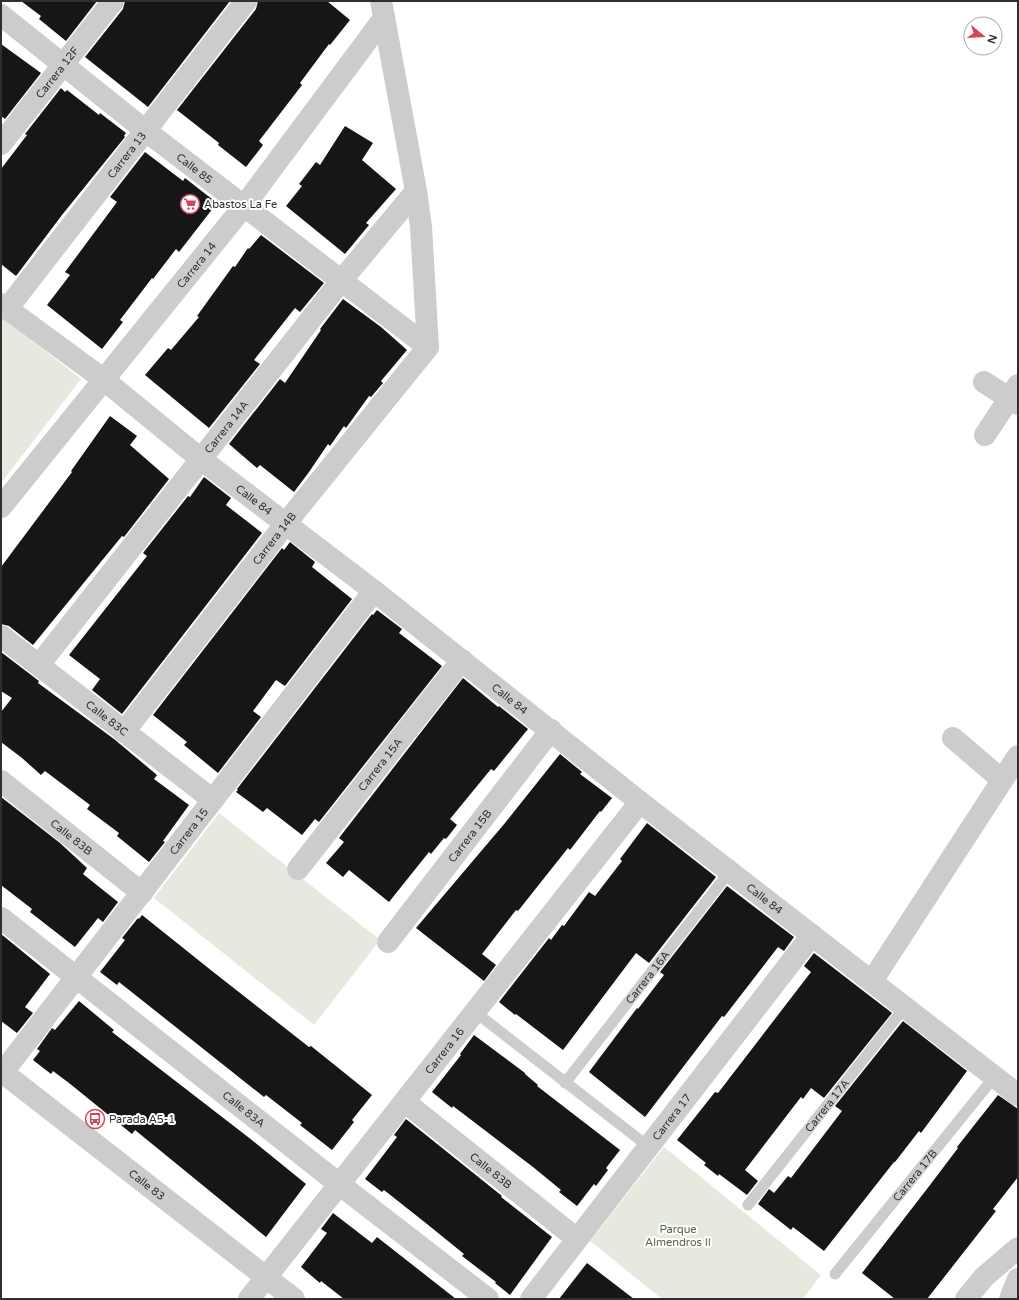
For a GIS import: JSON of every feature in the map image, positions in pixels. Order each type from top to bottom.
[{"type":"street","name":"Carrera 12F","points":[[1,144],[113,1]]},
{"type":"street","name":"Carrera 13","points":[[4,306],[146,131],[246,1]]},
{"type":"street","points":[[382,9],[416,191],[421,227],[428,347]]},
{"type":"street","name":"Carrera 14","points":[[1,508],[103,379],[244,206],[382,9]]},
{"type":"street","name":"Calle 85","points":[[1,15],[146,131],[428,347]]},
{"type":"street","name":"Carrera 14A","points":[[39,666],[341,281],[416,191]]},
{"type":"street","name":"Calle 84","points":[[4,306],[103,379],[202,460],[374,591],[640,802],[1018,1095]]},
{"type":"street","name":"Carrera 14B","points":[[124,732],[286,523],[428,347]]},
{"type":"street","points":[[984,382],[1015,396],[985,435]]},
{"type":"street","name":"Carrera 15","points":[[2,1072],[142,893],[374,591]]},
{"type":"street","name":"Calle 83C","points":[[1,636],[212,800]]},
{"type":"street","name":"Carrera 15A","points":[[298,869],[462,660]]},
{"type":"street","name":"Carrera 15B","points":[[388,942],[551,730]]},
{"type":"street","points":[[953,738],[1002,780]]},
{"type":"street","points":[[872,981],[1018,756]]},
{"type":"street","name":"Calle 83B","points":[[1,781],[142,893]]},
{"type":"street","name":"Carrera 16","points":[[249,1299],[640,802]]},
{"type":"street","name":"Calle 83A","points":[[1,918],[339,1184],[488,1299]]},
{"type":"street","name":"Carrera 17","points":[[530,1299],[812,935]]},
{"type":"street","name":"Calle 83","points":[[2,1072],[294,1299]]},
{"type":"street","name":"Calle 83B","points":[[405,1102],[577,1239]]},
{"type":"street","points":[[966,1299],[984,1277],[1018,1248]]},
{"type":"street","points":[[1010,1299],[1018,1279]]},
{"type":"lane","name":"Carrera 16A","points":[[565,1083],[730,871]]},
{"type":"lane","name":"Carrera 17A","points":[[748,1205],[906,1007]]},
{"type":"lane","points":[[475,1012],[649,1147]]},
{"type":"lane","name":"Carrera 17B","points":[[835,1274],[995,1076]]},
{"type":"green space","points":[[1,316],[81,379],[1,483]]},
{"type":"green space","points":[[219,813],[380,940],[314,1025],[154,898]]},
{"type":"green space","name":"Parque Almendros II","points":[[664,1147],[821,1275],[803,1299],[662,1299],[590,1241]]},
{"type":"building","points":[[21,1],[97,1],[66,41],[39,19],[41,16]]},
{"type":"building","points":[[125,1],[230,1],[148,107],[85,57],[123,9]]},
{"type":"building","points":[[258,1],[327,1],[350,20],[330,45],[329,44],[300,83],[302,85],[259,141],[263,145],[246,167],[218,145],[219,143],[177,110],[256,9]]},
{"type":"building","points":[[1,44],[41,73],[5,119],[1,116]]},
{"type":"building","points":[[61,88],[65,92],[67,90],[99,115],[100,113],[126,133],[124,136],[125,137],[62,215],[16,276],[1,264],[1,169],[27,135],[25,134]]},
{"type":"building","points":[[345,126],[373,143],[362,160],[396,189],[366,223],[369,225],[345,254],[286,206],[302,186],[299,184],[316,162],[320,165]]},
{"type":"building","points":[[145,152],[183,181],[185,178],[217,203],[179,252],[176,249],[153,279],[152,278],[120,320],[123,322],[102,349],[47,305],[70,275],[65,272],[117,202],[110,197]]},
{"type":"building","points":[[261,235],[324,283],[300,312],[295,308],[254,360],[260,364],[209,428],[145,375],[168,348],[171,350],[199,317],[197,316],[233,266],[235,267],[248,248],[249,249]]},
{"type":"building","points":[[343,299],[381,327],[407,350],[381,381],[383,383],[371,397],[369,396],[346,428],[344,426],[330,446],[328,444],[294,492],[260,465],[257,468],[229,444],[280,379],[285,383],[321,330],[320,329]]},
{"type":"building","points":[[110,416],[137,436],[130,445],[169,479],[124,537],[122,536],[33,645],[9,626],[1,624],[1,567],[72,472],[71,471]]},
{"type":"building","points":[[204,477],[231,498],[226,505],[262,533],[122,714],[92,690],[100,679],[69,655],[147,556],[143,553],[188,496],[190,497]]},
{"type":"building","points":[[290,542],[315,562],[312,567],[352,599],[285,686],[276,680],[253,711],[261,717],[218,773],[184,745],[187,742],[153,715],[282,548],[284,550]]},
{"type":"building","points":[[377,610],[402,629],[399,633],[442,666],[319,822],[315,819],[302,835],[267,808],[263,812],[236,792],[238,790],[237,789],[372,614],[373,615]]},
{"type":"building","points":[[1,652],[39,681],[38,683],[114,739],[157,775],[154,779],[189,805],[163,841],[165,842],[149,862],[117,836],[119,833],[87,809],[90,805],[45,771],[41,775],[1,742],[1,712],[12,698],[1,691]]},
{"type":"building","points":[[463,678],[498,707],[499,706],[528,729],[494,771],[491,769],[450,819],[457,825],[446,839],[444,838],[431,854],[429,852],[389,902],[349,870],[343,877],[326,863],[344,842],[339,838]]},
{"type":"building","points":[[560,754],[582,772],[580,774],[612,798],[570,850],[568,848],[518,911],[516,910],[482,954],[496,965],[484,981],[416,928],[505,823]]},
{"type":"building","points":[[1,797],[60,843],[87,868],[83,874],[118,902],[103,922],[98,918],[75,947],[30,912],[32,909],[1,885]]},
{"type":"building","points":[[647,823],[716,877],[649,963],[636,953],[563,1050],[499,1002],[549,938],[551,940],[562,925],[564,926],[589,892],[595,896],[622,861],[620,859]]},
{"type":"building","points":[[727,886],[794,937],[784,951],[778,947],[724,1017],[722,1016],[645,1117],[589,1072],[664,975],[660,972]]},
{"type":"building","points":[[142,915],[372,1095],[352,1120],[354,1122],[332,1150],[300,1125],[302,1123],[266,1095],[264,1097],[119,982],[117,985],[100,972],[125,940],[122,938]]},
{"type":"building","points":[[1,934],[50,974],[25,1007],[33,1013],[17,1033],[1,1021]]},
{"type":"building","points":[[814,953],[892,1013],[824,1098],[811,1088],[803,1099],[801,1097],[745,1170],[758,1181],[747,1195],[719,1174],[718,1176],[704,1165],[706,1163],[677,1140],[715,1092],[718,1093],[811,972],[804,966]]},
{"type":"building","points":[[79,1001],[114,1030],[112,1032],[248,1137],[306,1184],[266,1237],[135,1130],[132,1134],[53,1071],[51,1074],[33,1060],[40,1051],[37,1049],[52,1028],[55,1030]]},
{"type":"building","points":[[903,1021],[967,1071],[921,1133],[919,1131],[824,1251],[793,1227],[791,1230],[758,1204],[769,1189],[774,1193],[788,1176],[791,1178],[842,1111],[835,1106]]},
{"type":"building","points":[[474,1035],[525,1073],[538,1085],[537,1086],[620,1150],[606,1168],[608,1170],[596,1186],[594,1184],[577,1206],[559,1192],[561,1190],[533,1167],[453,1106],[452,1108],[432,1092],[461,1055],[460,1054]]},
{"type":"building","points":[[998,1095],[1018,1109],[1018,1177],[993,1209],[996,1211],[927,1299],[895,1299],[862,1273]]},
{"type":"building","points":[[406,1119],[552,1237],[510,1295],[495,1283],[496,1282],[462,1256],[464,1254],[427,1224],[384,1190],[382,1192],[365,1179],[397,1137],[394,1135]]},
{"type":"building","points":[[333,1213],[372,1243],[377,1237],[456,1299],[344,1299],[321,1281],[320,1283],[301,1267],[327,1233],[321,1229]]},
{"type":"building","points":[[587,1263],[634,1299],[559,1299]]},
{"type":"place","name":"Abastos La Fe","points":[[190,204]]},
{"type":"place","name":"Parada A5-1","points":[[95,1119]]}]
